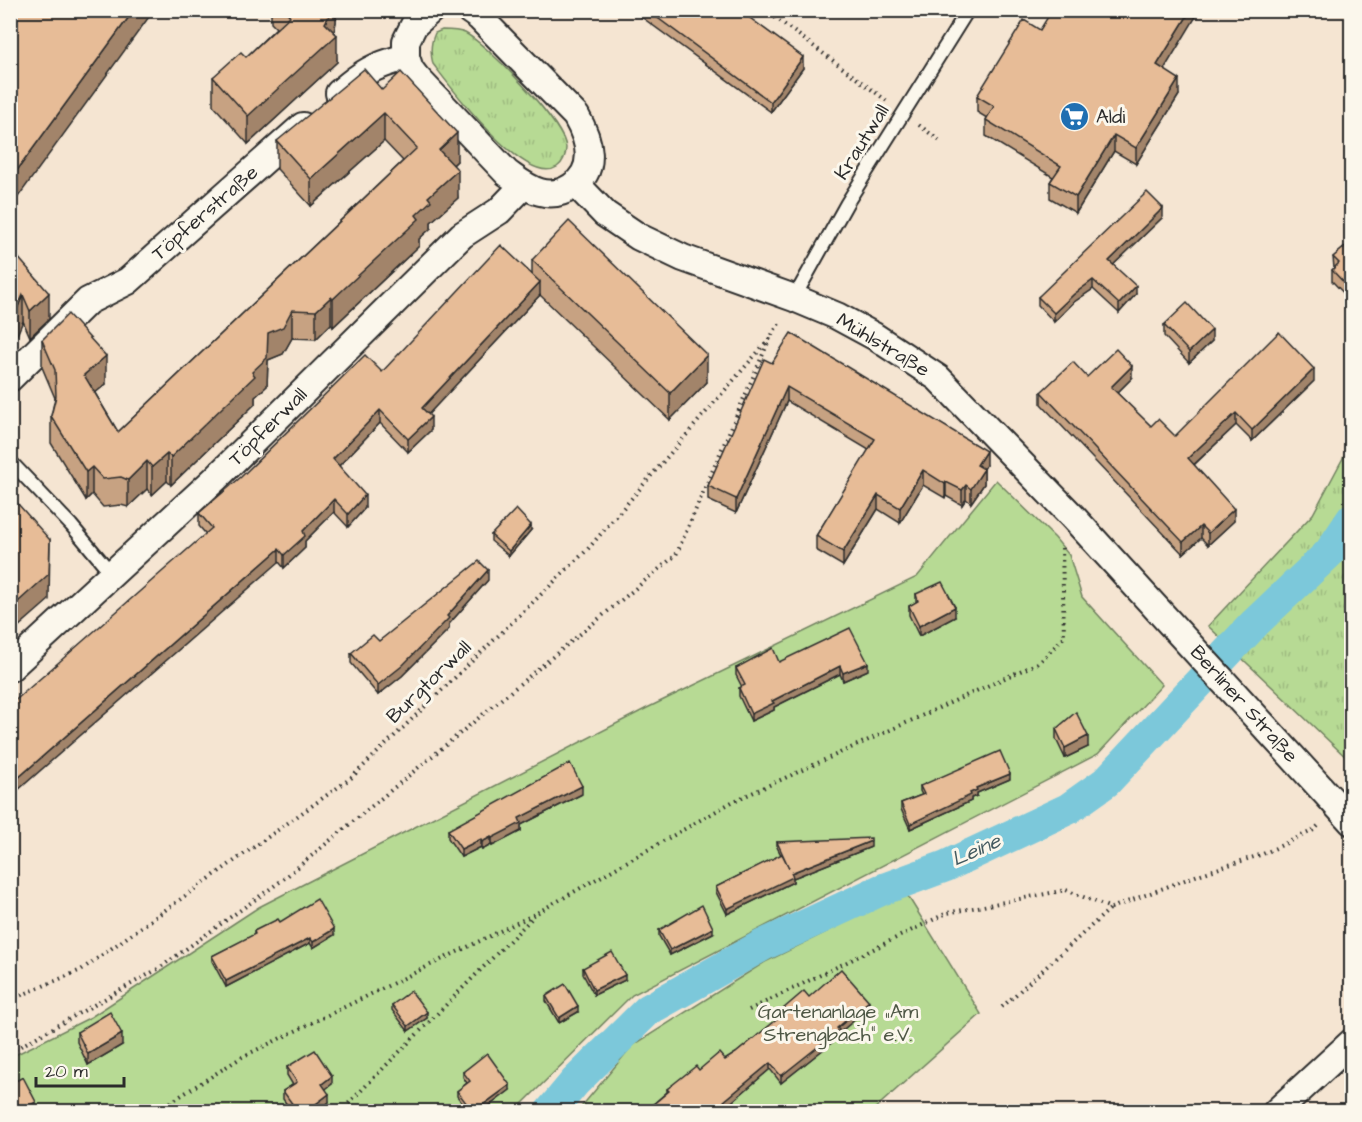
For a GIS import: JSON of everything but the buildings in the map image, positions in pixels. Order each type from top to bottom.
[{"type":"street","points":[[415,15],[406,41],[406,57],[416,78],[507,173],[539,192],[552,194],[565,191],[585,174],[589,163],[590,150],[586,133],[576,116],[478,13]]},
{"type":"street","name":"Töpferstraße","points":[[10,378],[88,301],[128,281],[354,80],[378,64],[406,57]]},
{"type":"street","name":"Mühlstraße","points":[[576,184],[605,214],[639,237],[683,258],[837,316],[874,336],[938,378],[1136,585]]},
{"type":"street","name":"Töpferwall","points":[[10,668],[215,479],[462,235],[499,211],[524,185]]},
{"type":"street","name":"Berliner Straße","points":[[1136,585],[1345,815]]},
{"type":"street","points":[[1276,1112],[1352,1042]]},
{"type":"lane","name":"Krautwall","points":[[794,298],[847,203],[968,10]]},
{"type":"lane","points":[[10,461],[71,525],[112,574]]},
{"type":"path","points":[[765,10],[940,141]]},
{"type":"path","name":"Burgtorwall","points":[[10,1000],[81,970],[351,778],[587,550],[770,338],[794,298]]},
{"type":"path","points":[[10,1052],[158,969],[281,882],[676,555],[770,338]]},
{"type":"path","points":[[155,1112],[242,1057],[535,914],[732,802],[1040,662],[1064,637],[1063,528],[1072,516]]},
{"type":"path","points":[[1002,1007],[1111,908],[1198,874],[1263,854],[1345,815]]},
{"type":"path","points":[[749,1010],[946,913],[1066,890],[1111,908]]},
{"type":"path","points":[[340,1112],[535,914]]},
{"type":"green space","points":[[442,30],[462,32],[476,40],[539,104],[553,121],[566,148],[564,159],[557,167],[543,170],[527,163],[489,132],[471,112],[433,64],[432,41],[435,33]]},
{"type":"green space","points":[[1351,443],[1352,762],[1208,626],[1313,514]]},
{"type":"green space","points":[[996,480],[1055,538],[1069,555],[1082,597],[1162,685],[1098,754],[632,995],[515,1111],[11,1112],[11,1057],[91,1017],[259,907],[647,708],[917,577]]},
{"type":"green space","name":"Gartenanlage „Am Strengbach” e.V.","points":[[906,893],[981,1014],[872,1111],[577,1112],[632,1046],[765,962]]},
{"type":"waterway","name":"Leine","points":[[550,1112],[575,1082],[648,1010],[763,945],[881,890],[946,866],[1068,809],[1106,782],[1255,623],[1330,552],[1352,519]]},
{"type":"place","name":"Aldi","points":[[1075,117]]}]
